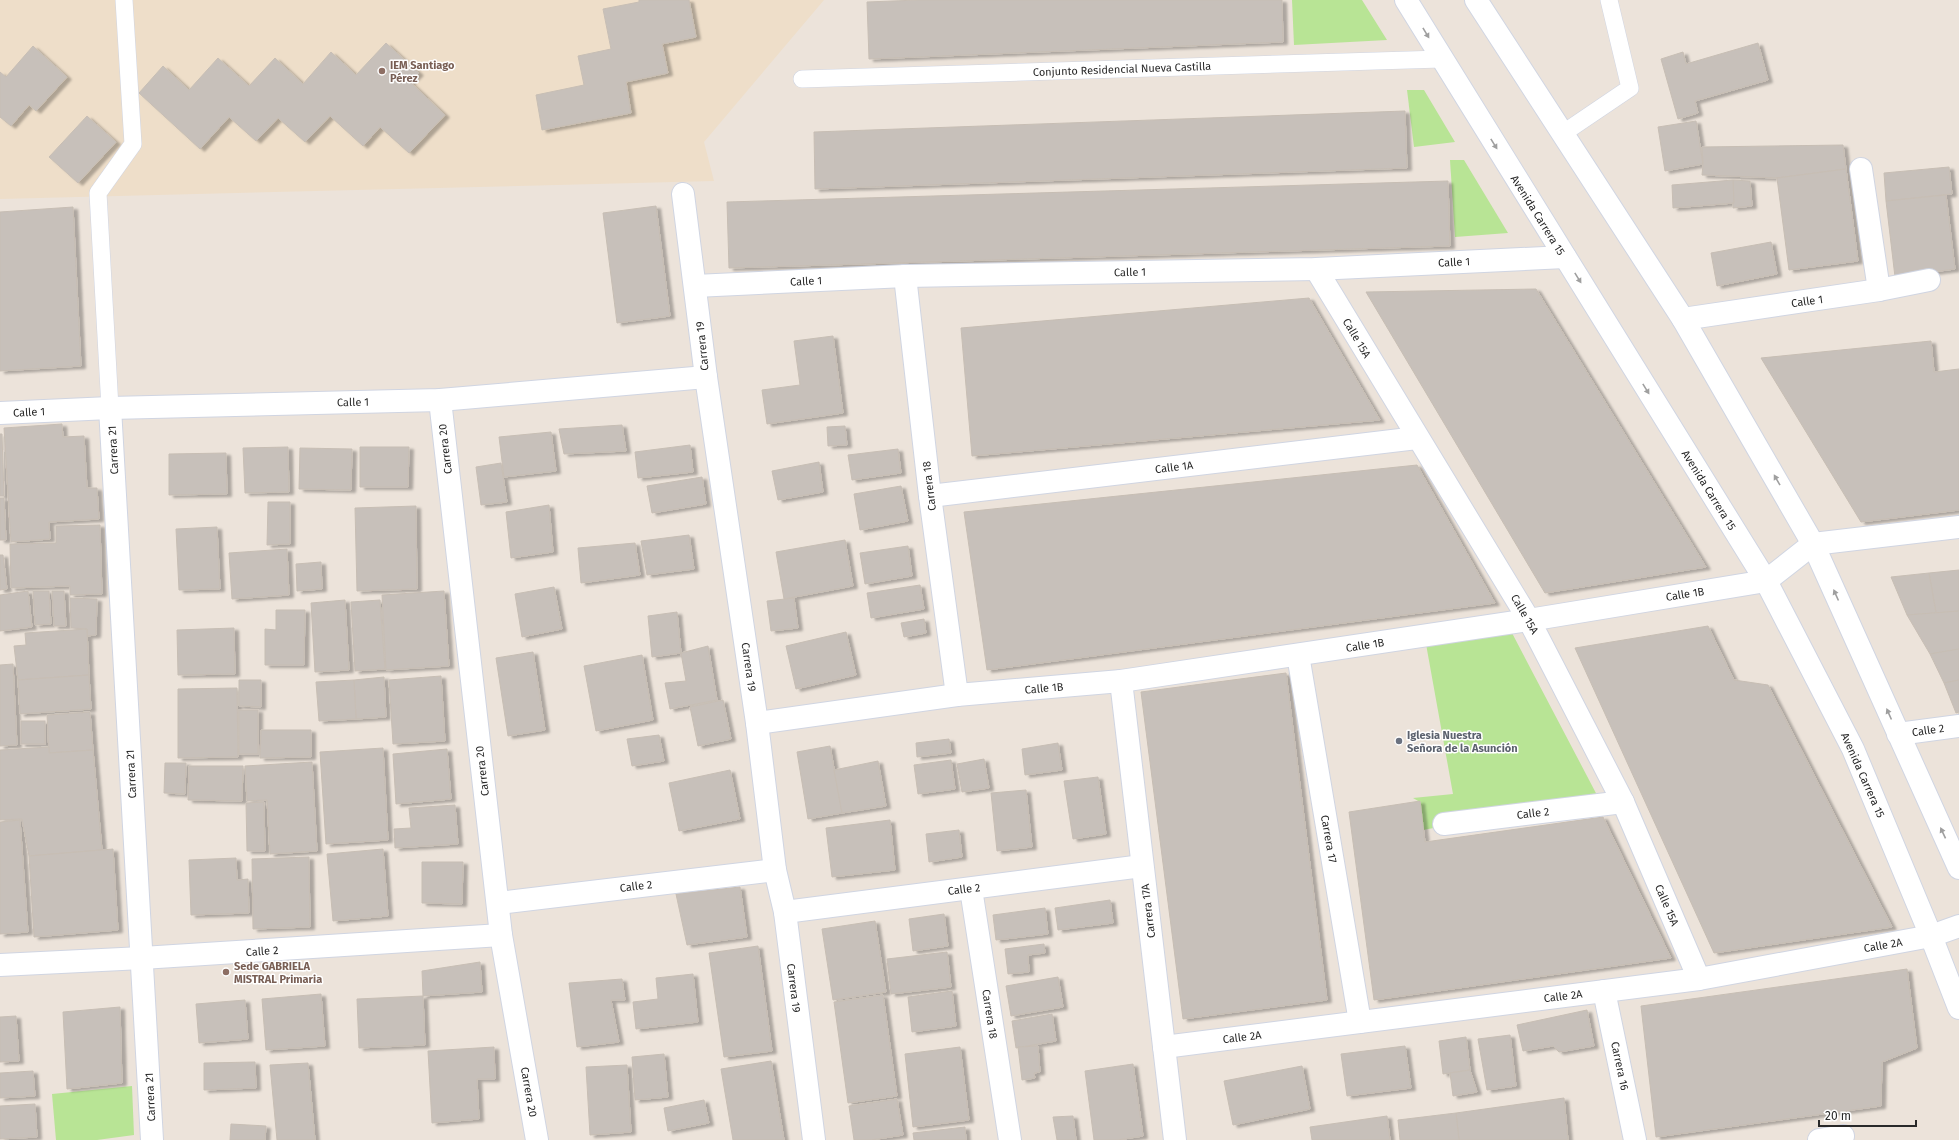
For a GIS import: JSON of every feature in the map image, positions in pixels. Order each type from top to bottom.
[{"type":"street","name":"Avenida Carrera 15","points":[[1406,0],[1441,59],[1766,581],[1853,749],[1931,936],[1959,1008]]},
{"type":"street","points":[[1476,0],[1683,319],[1813,544],[1959,868]]},
{"type":"street","points":[[1861,169],[1879,290]]},
{"type":"street","name":"Carrera 19","points":[[683,194],[696,286],[706,377],[757,723],[775,870],[785,912],[814,1140]]},
{"type":"street","name":"Calle 1","points":[[696,286],[905,276],[1316,269],[1565,257]]},
{"type":"street","name":"Calle 15A","points":[[1316,269],[1417,438],[1529,620],[1623,802],[1699,979]]},
{"type":"street","name":"Carrera 18","points":[[905,276],[930,496],[957,695]]},
{"type":"street","name":"Calle 1","points":[[1683,319],[1879,290],[1929,280]]},
{"type":"street","name":"Calle 1","points":[[0,413],[110,408],[440,400],[706,377]]},
{"type":"street","name":"Carrera 20","points":[[440,400],[501,935],[537,1140]]},
{"type":"street","name":"Carrera 21","points":[[110,408],[152,1140]]},
{"type":"street","name":"Calle 1A","points":[[930,496],[1417,438]]},
{"type":"street","points":[[1813,544],[1959,527]]},
{"type":"street","name":"Calle 1B","points":[[757,723],[957,695],[1121,681],[1298,656],[1766,581],[1813,544]]},
{"type":"street","name":"Carrera 17","points":[[1298,656],[1360,1022]]},
{"type":"street","name":"Carrera 17A","points":[[1121,681],[1175,1140]]},
{"type":"street","name":"Calle 2","points":[[1898,734],[1959,726]]},
{"type":"street","name":"Calle 2","points":[[1444,824],[1623,802]]},
{"type":"street","name":"Calle 2","points":[[785,912],[1142,866]]},
{"type":"street","name":"Calle 2","points":[[498,903],[775,870]]},
{"type":"street","name":"Carrera 18","points":[[971,888],[1010,1140]]},
{"type":"street","name":"Calle 2A","points":[[1164,1047],[1699,979],[1931,936],[1959,926]]},
{"type":"street","name":"Calle 2","points":[[0,965],[142,958],[501,935]]},
{"type":"street","name":"Carrera 16","points":[[1604,991],[1635,1140]]},
{"type":"street","points":[[1819,1140],[1843,1136]]},
{"type":"lane","points":[[110,408],[98,193],[133,144],[124,0]]},
{"type":"lane","points":[[1562,134],[1630,88],[1609,0]]},
{"type":"lane","name":"Conjunto Residencial Nueva Castilla","points":[[802,79],[1441,59]]},
{"type":"shaded area","name":"IEM Santiago Pérez","points":[[0,0],[824,0],[704,142],[714,181],[0,199]]},
{"type":"green space","points":[[1292,0],[1362,0],[1387,40],[1294,45]]},
{"type":"green space","points":[[1407,90],[1424,90],[1455,142],[1414,147]]},
{"type":"green space","points":[[1450,160],[1464,160],[1508,233],[1455,237]]},
{"type":"green space","points":[[1512,633],[1598,797],[1423,830],[1420,802],[1413,798],[1453,794],[1426,644]]},
{"type":"green space","points":[[132,1086],[134,1135],[97,1140],[56,1140],[52,1094]]},
{"type":"building","points":[[639,0],[689,0],[696,37],[662,44],[668,73],[626,82],[631,113],[542,130],[536,95],[584,85],[578,56],[611,49],[603,9],[639,2]]},
{"type":"building","points":[[918,0],[1282,0],[1283,42],[869,59],[867,2]]},
{"type":"building","points":[[386,43],[419,73],[410,82],[445,115],[409,153],[380,127],[363,146],[330,116],[305,142],[278,118],[256,141],[229,117],[200,149],[139,93],[163,66],[189,90],[218,58],[249,86],[275,58],[303,84],[331,52],[356,75]]},
{"type":"building","points":[[1758,43],[1768,80],[1695,101],[1698,113],[1678,119],[1661,59],[1683,52],[1686,64]]},
{"type":"building","points":[[33,46],[67,77],[36,111],[29,105],[11,126],[0,117],[0,72],[6,77]]},
{"type":"building","points":[[1405,111],[1407,168],[815,189],[814,132]]},
{"type":"building","points":[[87,116],[116,142],[78,183],[49,157]]},
{"type":"building","points":[[1696,121],[1703,164],[1665,171],[1658,127]]},
{"type":"building","points":[[1843,145],[1846,169],[1777,178],[1702,175],[1702,147]]},
{"type":"building","points":[[1949,167],[1952,194],[1886,201],[1884,173]]},
{"type":"building","points":[[1846,169],[1858,261],[1789,270],[1777,178]]},
{"type":"building","points":[[1733,180],[1750,181],[1752,206],[1733,208]]},
{"type":"building","points":[[1733,180],[1734,203],[1673,208],[1672,185]]},
{"type":"building","points":[[1448,181],[1450,246],[729,268],[727,202]]},
{"type":"building","points":[[1946,195],[1955,269],[1895,277],[1886,201]]},
{"type":"building","points":[[656,206],[670,316],[617,323],[603,213]]},
{"type":"building","points":[[73,207],[81,366],[0,371],[0,212]]},
{"type":"building","points":[[1771,242],[1777,274],[1717,286],[1711,253]]},
{"type":"building","points":[[1536,289],[1706,567],[1545,593],[1366,292]]},
{"type":"building","points":[[1309,298],[1380,420],[972,456],[961,328]]},
{"type":"building","points":[[833,336],[843,413],[767,424],[762,390],[800,385],[794,341]]},
{"type":"building","points":[[1931,341],[1934,372],[1959,369],[1959,510],[1861,522],[1761,358]]},
{"type":"building","points":[[62,424],[63,437],[84,436],[87,488],[97,488],[99,519],[49,522],[50,539],[11,542],[4,428]]},
{"type":"building","points":[[622,425],[626,451],[564,454],[559,429]]},
{"type":"building","points":[[845,426],[847,445],[828,446],[827,427]]},
{"type":"building","points":[[551,432],[556,471],[504,477],[499,437]]},
{"type":"building","points":[[0,434],[2,434],[4,496],[0,496]]},
{"type":"building","points":[[690,445],[693,472],[638,478],[635,452]]},
{"type":"building","points":[[288,447],[289,492],[245,493],[243,448]]},
{"type":"building","points":[[360,447],[409,447],[408,487],[360,487]]},
{"type":"building","points":[[300,448],[352,449],[351,490],[299,489]]},
{"type":"building","points":[[898,449],[901,473],[852,480],[848,455]]},
{"type":"building","points":[[226,453],[227,494],[169,495],[169,454]]},
{"type":"building","points":[[819,462],[823,492],[778,500],[772,471]]},
{"type":"building","points":[[501,463],[507,502],[481,505],[476,467]]},
{"type":"building","points":[[1417,465],[1495,603],[987,670],[964,512]]},
{"type":"building","points":[[702,477],[706,504],[652,513],[647,486]]},
{"type":"building","points":[[901,486],[908,521],[860,530],[854,494]]},
{"type":"building","points":[[0,498],[4,498],[6,540],[0,540]]},
{"type":"building","points":[[268,502],[290,502],[290,544],[267,545]]},
{"type":"building","points":[[549,505],[553,552],[511,558],[506,512]]},
{"type":"building","points":[[416,506],[417,589],[357,591],[355,508]]},
{"type":"building","points":[[100,525],[102,594],[70,595],[70,586],[11,588],[10,544],[56,543],[56,526]]},
{"type":"building","points":[[217,527],[220,589],[179,590],[176,529]]},
{"type":"building","points":[[689,535],[694,569],[647,575],[641,541]]},
{"type":"building","points":[[845,540],[853,586],[784,599],[776,552]]},
{"type":"building","points":[[635,543],[640,575],[581,583],[578,548]]},
{"type":"building","points":[[908,546],[912,576],[865,584],[860,553]]},
{"type":"building","points":[[287,549],[289,595],[232,599],[229,553]]},
{"type":"building","points":[[0,555],[3,555],[7,589],[0,590]]},
{"type":"building","points":[[321,562],[322,589],[297,591],[296,564]]},
{"type":"building","points":[[1959,570],[1959,611],[1936,613],[1929,573]]},
{"type":"building","points":[[1929,573],[1936,613],[1907,615],[1891,577]]},
{"type":"building","points":[[920,585],[924,609],[871,618],[867,593]]},
{"type":"building","points":[[554,587],[562,629],[522,637],[515,594]]},
{"type":"building","points":[[28,591],[32,627],[0,631],[0,595]]},
{"type":"building","points":[[33,591],[49,591],[51,624],[35,625]]},
{"type":"building","points":[[52,591],[64,591],[66,626],[54,626]]},
{"type":"building","points":[[444,591],[449,666],[386,670],[382,595]]},
{"type":"building","points":[[70,598],[97,599],[96,635],[87,636],[87,629],[71,628]]},
{"type":"building","points":[[794,598],[798,628],[771,631],[767,601]]},
{"type":"building","points":[[345,600],[349,670],[315,672],[311,603]]},
{"type":"building","points":[[380,600],[385,669],[355,671],[351,602]]},
{"type":"building","points":[[276,610],[305,610],[304,665],[265,665],[265,629],[276,630]]},
{"type":"building","points":[[1959,611],[1959,649],[1930,654],[1907,615]]},
{"type":"building","points":[[677,612],[681,653],[652,657],[648,616]]},
{"type":"building","points":[[924,619],[926,633],[904,637],[901,623]]},
{"type":"building","points":[[1708,626],[1734,680],[1768,685],[1892,927],[1714,953],[1575,648]]},
{"type":"building","points":[[234,628],[235,674],[178,675],[177,630]]},
{"type":"building","points":[[87,629],[89,675],[18,680],[14,646],[26,645],[25,633]]},
{"type":"building","points":[[846,632],[856,675],[796,689],[786,646]]},
{"type":"building","points":[[708,646],[717,700],[670,709],[665,683],[686,681],[681,653]]},
{"type":"building","points":[[1959,649],[1959,680],[1944,683],[1930,654]]},
{"type":"building","points":[[533,652],[545,730],[508,736],[496,658]]},
{"type":"building","points":[[642,655],[653,720],[596,731],[584,666]]},
{"type":"building","points":[[13,664],[17,745],[0,746],[0,665]]},
{"type":"building","points":[[1286,673],[1327,1000],[1183,1019],[1141,692]]},
{"type":"building","points":[[89,675],[91,709],[20,714],[18,680]]},
{"type":"building","points":[[441,676],[445,741],[393,744],[389,680]]},
{"type":"building","points":[[384,677],[386,717],[356,719],[354,680]]},
{"type":"building","points":[[239,680],[261,680],[261,707],[239,706]]},
{"type":"building","points":[[354,680],[356,719],[319,721],[316,682]]},
{"type":"building","points":[[1959,680],[1959,712],[1956,713],[1944,683]]},
{"type":"building","points":[[237,688],[238,757],[178,758],[178,689]]},
{"type":"building","points":[[723,700],[731,739],[698,746],[690,707]]},
{"type":"building","points":[[239,710],[258,710],[258,754],[239,754]]},
{"type":"building","points":[[90,712],[93,750],[49,753],[47,715]]},
{"type":"building","points":[[21,721],[45,721],[45,744],[21,744]]},
{"type":"building","points":[[261,730],[311,730],[311,757],[260,758]]},
{"type":"building","points":[[659,735],[664,761],[632,766],[627,739]]},
{"type":"building","points":[[949,739],[951,753],[917,757],[916,743]]},
{"type":"building","points":[[1058,743],[1062,770],[1025,775],[1022,749]]},
{"type":"building","points":[[830,746],[842,813],[808,819],[797,752]]},
{"type":"building","points":[[49,747],[49,753],[93,750],[102,850],[29,856],[22,819],[0,820],[0,750]]},
{"type":"building","points":[[383,748],[388,840],[326,844],[320,752]]},
{"type":"building","points":[[447,749],[451,799],[396,804],[393,754]]},
{"type":"building","points":[[984,759],[989,788],[962,792],[957,764]]},
{"type":"building","points":[[951,760],[955,789],[918,794],[914,765]]},
{"type":"building","points":[[878,761],[886,806],[842,813],[834,770]]},
{"type":"building","points":[[312,762],[317,851],[270,854],[267,800],[247,801],[245,766]]},
{"type":"building","points":[[165,763],[186,763],[185,794],[164,793]]},
{"type":"building","points":[[189,766],[243,766],[242,801],[188,800]]},
{"type":"building","points":[[730,770],[740,819],[679,831],[669,783]]},
{"type":"building","points":[[1098,777],[1106,834],[1073,839],[1064,781]]},
{"type":"building","points":[[1026,790],[1032,847],[997,851],[991,793]]},
{"type":"building","points":[[1420,801],[1425,842],[1603,817],[1671,958],[1374,1000],[1349,812]]},
{"type":"building","points":[[264,802],[265,851],[247,851],[246,803]]},
{"type":"building","points":[[455,805],[458,844],[395,848],[394,829],[411,828],[409,808]]},
{"type":"building","points":[[20,820],[28,932],[0,934],[0,822]]},
{"type":"building","points":[[890,820],[895,870],[832,877],[826,828]]},
{"type":"building","points":[[959,830],[962,857],[929,862],[926,834]]},
{"type":"building","points":[[113,849],[118,930],[34,937],[29,856]]},
{"type":"building","points":[[383,849],[388,916],[333,921],[327,854]]},
{"type":"building","points":[[309,857],[310,927],[253,929],[252,859]]},
{"type":"building","points":[[236,858],[237,880],[248,879],[249,913],[191,915],[189,860]]},
{"type":"building","points":[[422,862],[463,862],[462,904],[422,903]]},
{"type":"building","points":[[740,887],[747,937],[687,945],[676,894]]},
{"type":"building","points":[[1110,900],[1113,923],[1058,930],[1055,908]]},
{"type":"building","points":[[1045,908],[1048,934],[996,940],[993,915]]},
{"type":"building","points":[[944,914],[948,946],[913,951],[909,919]]},
{"type":"building","points":[[875,921],[886,992],[833,1000],[822,929]]},
{"type":"building","points":[[1044,944],[1045,953],[1028,955],[1029,972],[1008,974],[1005,949]]},
{"type":"building","points":[[758,946],[772,1051],[724,1057],[709,953]]},
{"type":"building","points":[[947,952],[951,987],[891,994],[887,959]]},
{"type":"building","points":[[480,962],[482,992],[423,996],[422,971]]},
{"type":"building","points":[[1907,969],[1917,1048],[1882,1062],[1881,1106],[1656,1137],[1641,1006]]},
{"type":"building","points":[[693,974],[698,1022],[636,1029],[633,1002],[658,999],[656,978]]},
{"type":"building","points":[[1058,977],[1063,1007],[1011,1016],[1006,986]]},
{"type":"building","points":[[622,979],[625,1000],[611,1000],[619,1042],[577,1047],[569,983]]},
{"type":"building","points":[[952,991],[956,1026],[912,1032],[908,997]]},
{"type":"building","points":[[321,994],[325,1046],[266,1050],[262,999]]},
{"type":"building","points":[[883,995],[897,1096],[848,1103],[834,1002]]},
{"type":"building","points":[[423,996],[425,1045],[359,1048],[357,999]]},
{"type":"building","points":[[245,1000],[248,1039],[199,1043],[196,1004]]},
{"type":"building","points":[[120,1007],[122,1083],[67,1089],[63,1012]]},
{"type":"building","points":[[1587,1010],[1594,1046],[1559,1052],[1553,1046],[1523,1051],[1517,1025]]},
{"type":"building","points":[[1052,1014],[1056,1041],[1016,1048],[1012,1021]]},
{"type":"building","points":[[16,1016],[19,1061],[0,1062],[0,1017]]},
{"type":"building","points":[[1510,1035],[1516,1086],[1487,1090],[1478,1039]]},
{"type":"building","points":[[1466,1037],[1470,1070],[1443,1074],[1439,1041]]},
{"type":"building","points":[[1038,1046],[1040,1072],[1034,1073],[1035,1078],[1022,1080],[1018,1047]]},
{"type":"building","points":[[1405,1046],[1411,1088],[1347,1096],[1341,1054]]},
{"type":"building","points":[[494,1047],[495,1079],[477,1079],[479,1119],[432,1123],[428,1051]]},
{"type":"building","points":[[960,1047],[969,1120],[913,1127],[905,1054]]},
{"type":"building","points":[[664,1054],[668,1097],[635,1100],[632,1057]]},
{"type":"building","points":[[771,1061],[784,1140],[733,1140],[721,1069]]},
{"type":"building","points":[[255,1062],[256,1088],[204,1090],[204,1063]]},
{"type":"building","points":[[308,1063],[315,1140],[277,1140],[270,1065]]},
{"type":"building","points":[[1133,1064],[1143,1136],[1118,1140],[1094,1140],[1085,1071]]},
{"type":"building","points":[[627,1065],[631,1132],[590,1135],[586,1067]]},
{"type":"building","points":[[1302,1066],[1310,1109],[1233,1125],[1224,1081]]},
{"type":"building","points":[[1470,1070],[1477,1092],[1453,1096],[1450,1073]]},
{"type":"building","points":[[33,1071],[35,1096],[0,1098],[0,1073]]},
{"type":"building","points":[[1564,1098],[1568,1140],[1459,1140],[1456,1113]]},
{"type":"building","points":[[897,1099],[903,1135],[871,1140],[854,1140],[849,1106]]},
{"type":"building","points":[[704,1100],[709,1123],[668,1131],[664,1108]]},
{"type":"building","points":[[35,1104],[37,1137],[0,1139],[0,1106]]},
{"type":"building","points":[[1456,1113],[1459,1140],[1400,1140],[1398,1120]]},
{"type":"building","points":[[1073,1116],[1076,1140],[1057,1140],[1053,1117]]},
{"type":"building","points":[[1387,1116],[1390,1140],[1312,1140],[1310,1127]]},
{"type":"building","points":[[231,1124],[266,1126],[265,1140],[230,1140]]},
{"type":"building","points":[[965,1127],[966,1140],[914,1140],[913,1133]]},
{"type":"place","name":"IEM Santiago Pérez","points":[[382,71]]},
{"type":"place","name":"Iglesia Nuestra Señora de la Asunción","points":[[1399,741]]},
{"type":"place","name":"Sede GABRIELA MISTRAL Primaria","points":[[226,972]]}]
